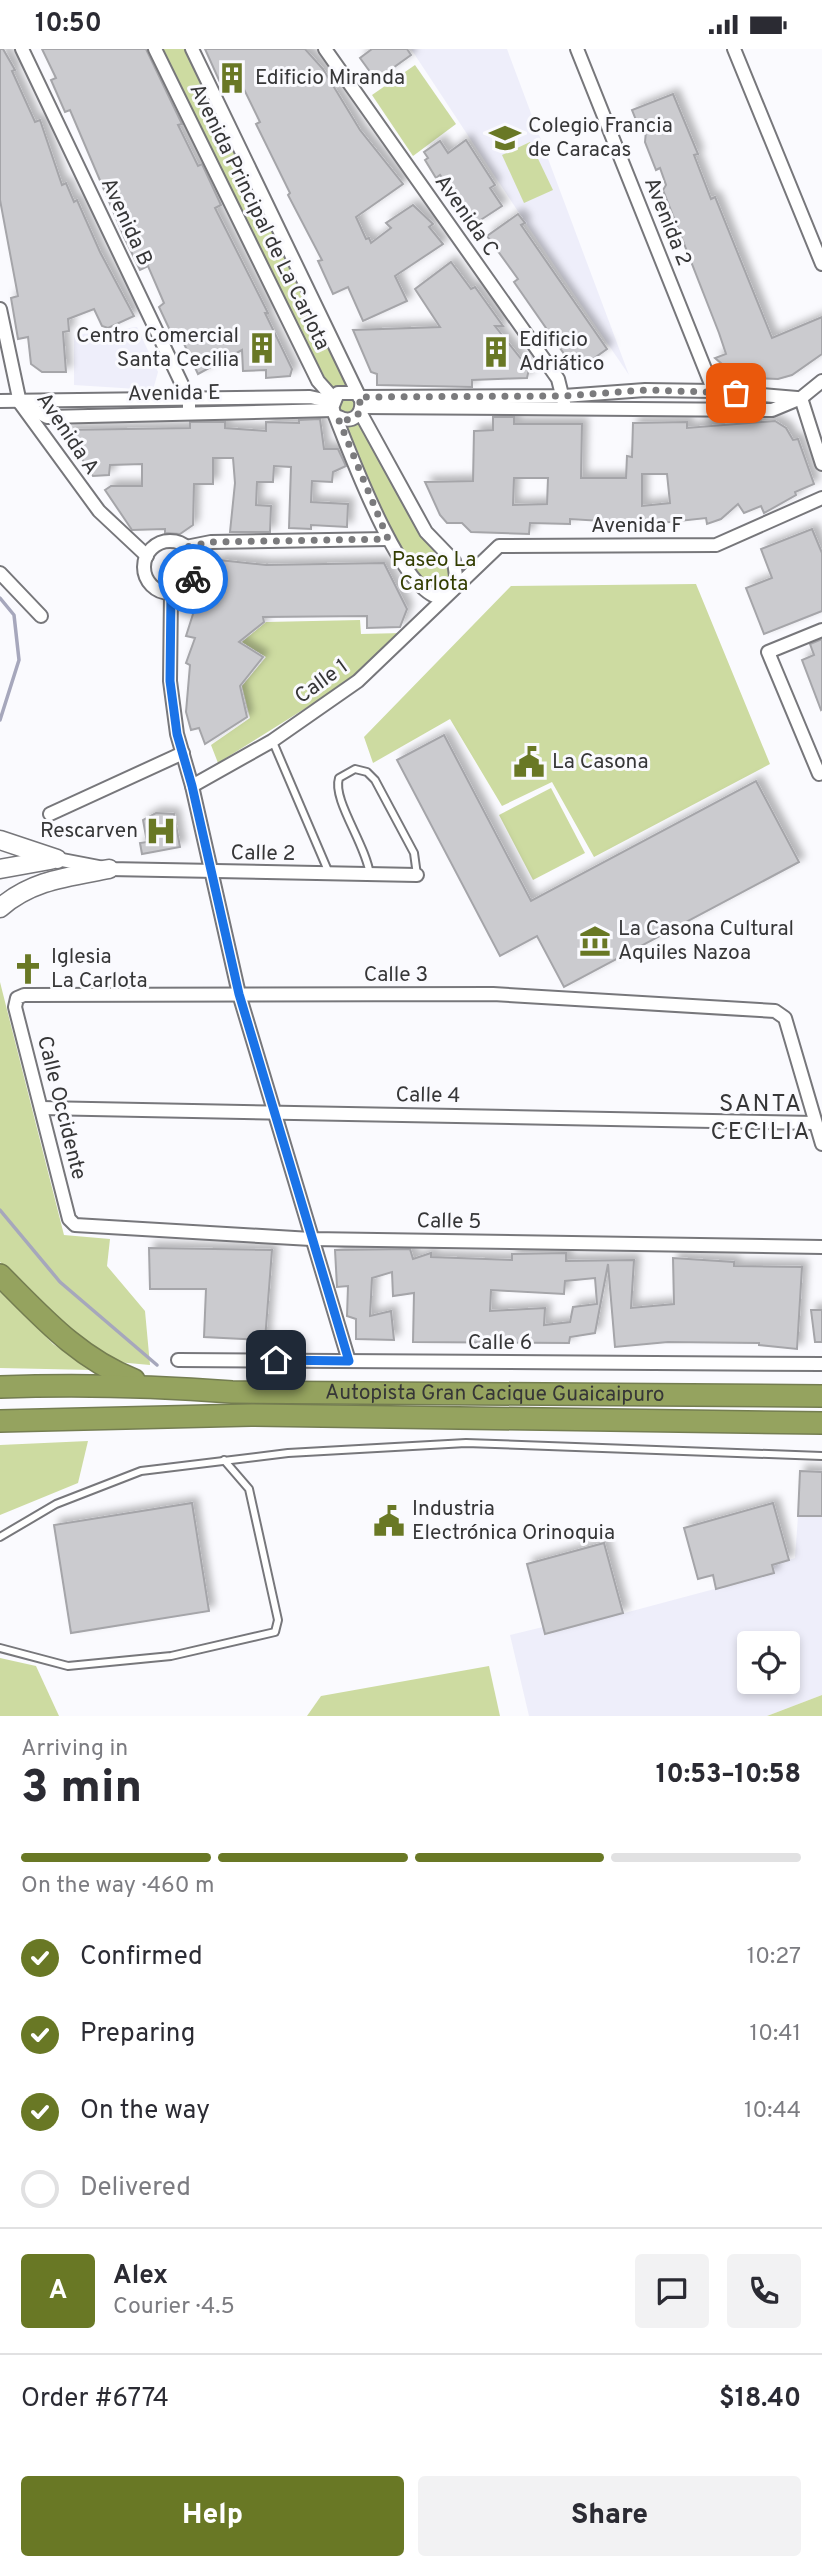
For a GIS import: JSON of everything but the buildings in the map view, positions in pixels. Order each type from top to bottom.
[{"type":"highway","points":[[0,1275],[81,1353],[106,1369],[149,1385]]},
{"type":"highway","name":"Autopista Gran Cacique Guaicaipuro","points":[[0,1387],[149,1385],[232,1392],[822,1396]]},
{"type":"highway","name":"Autopista Gran Cacique Guaicaipuro","points":[[0,1421],[251,1415],[822,1423]]},
{"type":"main road","points":[[0,840],[57,859]]},
{"type":"main road","points":[[0,869],[57,859]]},
{"type":"main road","points":[[0,908],[29,887],[47,880],[109,869]]},
{"type":"street","name":"Avenida B","points":[[22,49],[189,399],[189,413]]},
{"type":"street","name":"Avenida Principal de La Carlota","points":[[155,49],[318,381],[334,407],[388,539],[411,578],[427,594],[438,597],[457,584],[454,561],[426,532],[359,402],[192,49]]},
{"type":"street","name":"Avenida C","points":[[325,49],[558,379],[564,396],[564,411]]},
{"type":"street","name":"Avenida 2","points":[[577,49],[721,409]]},
{"type":"street","points":[[734,49],[822,264]]},
{"type":"street","name":"Avenida A","points":[[0,309],[20,403],[99,511],[147,556]]},
{"type":"street","points":[[359,402],[349,420],[334,407],[341,392],[359,402],[564,411],[772,410],[801,398],[822,381]]},
{"type":"street","points":[[359,402],[564,396],[645,390],[714,391],[801,398]]},
{"type":"street","name":"Avenida E","points":[[0,401],[20,403],[48,398],[310,397],[334,407]]},
{"type":"street","points":[[801,398],[818,434],[822,464]]},
{"type":"street","name":"Avenida E","points":[[20,403],[47,417],[334,407]]},
{"type":"street","name":"Avenida F","points":[[457,584],[499,546],[716,545],[822,499]]},
{"type":"street","points":[[186,547],[195,559],[195,575],[186,588],[171,593],[161,592],[147,579],[144,567],[147,556],[165,542],[186,547],[211,542],[388,539]]},
{"type":"street","points":[[0,573],[41,616]]},
{"type":"street","name":"Calle 1","points":[[192,786],[272,741],[358,681],[457,584]]},
{"type":"street","points":[[171,593],[170,681],[183,753],[239,994],[349,1361]]},
{"type":"street","points":[[821,773],[768,652],[822,630]]},
{"type":"street","points":[[50,814],[183,753]]},
{"type":"street","name":"Calle 2","points":[[57,859],[109,869],[416,875]]},
{"type":"street","name":"Calle 3","points":[[17,998],[24,995],[493,994],[775,1011],[785,1018],[815,1123]]},
{"type":"street","name":"Calle Occidente","points":[[17,998],[15,1007],[69,1220],[75,1225]]},
{"type":"street","name":"Calle 4","points":[[41,1108],[815,1123]]},
{"type":"street","points":[[815,1123],[822,1144]]},
{"type":"street","name":"Calle 5","points":[[75,1225],[311,1239],[822,1247]]},
{"type":"street","name":"Calle 6","points":[[178,1360],[822,1364]]},
{"type":"lane","points":[[272,741],[330,874]]},
{"type":"lane","points":[[370,875],[368,855],[337,794],[339,778],[355,769],[367,772],[375,779],[414,853],[416,875]]},
{"type":"lane","points":[[0,1537],[57,1504],[141,1471],[224,1460],[466,1443],[822,1456]]},
{"type":"lane","points":[[0,1648],[68,1666],[171,1656],[275,1632],[278,1620],[249,1489],[224,1460]]},
{"type":"shaded area","name":"Colegio Francia de Caracas","points":[[411,49],[507,49],[629,375],[529,228]]},
{"type":"shaded area","points":[[137,327],[158,372],[153,390],[74,385],[74,335]]},
{"type":"shaded area","points":[[798,1516],[822,1516],[822,1695],[767,1716],[529,1716],[510,1635],[543,1627],[546,1634],[774,1573],[772,1565],[795,1558]]},
{"type":"green space","name":"Paseo La Carlota","points":[[155,49],[192,49],[354,392],[426,532],[454,561],[457,584],[438,597],[411,578],[339,418]]},
{"type":"green space","points":[[415,65],[456,124],[413,156],[372,95]]},
{"type":"green space","points":[[530,142],[553,190],[524,203],[502,155]]},
{"type":"green space","points":[[696,584],[770,764],[594,857],[552,782],[502,806],[450,719],[373,763],[364,737],[511,586]]},
{"type":"green space","points":[[360,620],[361,634],[402,633],[349,681],[218,763],[211,745],[250,718],[242,686],[266,657],[242,642],[266,622]]},
{"type":"green space","points":[[551,788],[585,853],[533,880],[499,815]]},
{"type":"green space","points":[[0,982],[64,1235],[110,1239],[107,1266],[145,1311],[150,1365],[117,1362],[90,1349],[0,1262]]},
{"type":"green space","points":[[0,1288],[53,1344],[92,1370],[0,1368]]},
{"type":"green space","points":[[88,1441],[78,1483],[0,1515],[0,1445]]},
{"type":"green space","points":[[0,1658],[36,1666],[59,1716],[0,1716]]},
{"type":"green space","points":[[489,1666],[500,1716],[307,1716],[321,1696]]},
{"type":"green space","points":[[822,1695],[822,1716],[767,1716]]},
{"type":"waterway","points":[[0,598],[14,615],[19,660],[0,720]]},
{"type":"waterway","points":[[0,1210],[60,1282],[157,1365]]},
{"type":"way so far","points":[[193,579],[195,559],[186,547],[211,542],[388,539],[338,418],[349,420],[357,417],[362,402],[359,397],[564,396],[645,390],[736,393]]},
{"type":"place","name":"Edificio Miranda","points":[[232,78]]},
{"type":"place","name":"Colegio Francia de Caracas","points":[[505,138]]},
{"type":"place","name":"Centro Comercial Santa Cecilia","points":[[262,348]]},
{"type":"place","name":"Edificio Adriático","points":[[496,352]]},
{"type":"place","name":"La Casona","points":[[529,762]]},
{"type":"place","name":"Rescarven","points":[[161,831]]},
{"type":"place","name":"La Casona Cultural Aquiles Nazoa","points":[[595,941]]},
{"type":"place","name":"Iglesia La Carlota","points":[[28,969]]},
{"type":"place","name":"Industria Electrónica Orinoquia","points":[[389,1521]]},
{"type":"district","name":"SANTA CECILIA","points":[[761,1119]]},
{"type":"route","points":[[193,579],[186,588],[171,593],[169,660],[177,734],[192,786],[239,994],[349,1361],[276,1360]]}]
